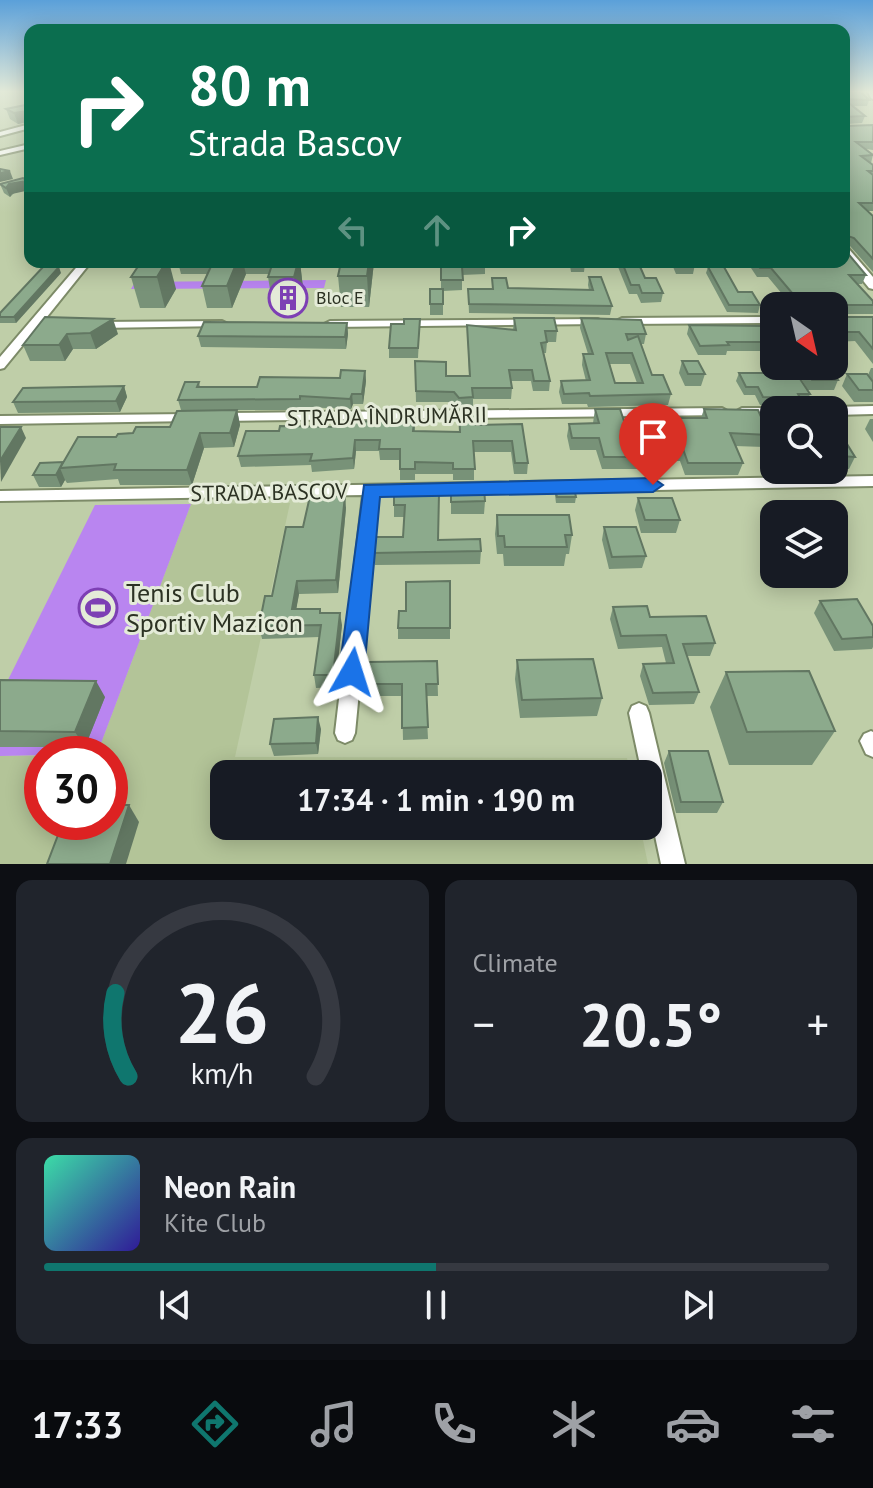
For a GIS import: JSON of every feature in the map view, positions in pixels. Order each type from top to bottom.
[{"type":"street","points":[[0,153],[24,147]]},
{"type":"street","points":[[850,258],[873,285]]},
{"type":"street","points":[[0,365],[81,268]]},
{"type":"street","points":[[320,324],[760,320]]},
{"type":"street","points":[[83,326],[241,324]]},
{"type":"street","points":[[33,326],[67,326]]},
{"type":"street","points":[[848,411],[873,410]]},
{"type":"street","name":"STRADA ÎNDRUMĂRII","points":[[0,420],[760,412]]},
{"type":"street","name":"STRADA BASCOV","points":[[0,496],[873,481]]},
{"type":"street","points":[[345,733],[371,490]]},
{"type":"street","points":[[639,713],[673,864]]},
{"type":"shaded area","points":[[326,280],[324,288],[131,289],[135,282]]},
{"type":"shaded area","points":[[290,503],[235,757],[627,760],[210,760],[210,840],[643,840],[648,864],[0,864],[0,756],[24,756],[24,840],[128,840],[128,736],[104,736],[191,504]]},
{"type":"shaded area","name":"Tenis Club Sportiv Mazicon","points":[[191,504],[104,736],[24,736],[24,756],[0,756],[0,696],[95,505]]},
{"type":"building","points":[[850,132],[873,132],[873,142],[856,142],[873,155],[861,156],[873,165],[873,171],[868,171],[873,175],[873,203],[859,203],[873,216],[873,259],[850,237]]},
{"type":"building","points":[[24,179],[24,182],[9,184],[6,188],[0,184]]},
{"type":"building","points":[[850,256],[866,275],[849,275],[873,301],[873,305],[848,305],[848,292],[791,292],[771,268],[850,268]]},
{"type":"building","points":[[42,268],[58,268],[14,317],[0,317],[0,313]]},
{"type":"building","points":[[137,268],[162,268],[157,277],[131,277]]},
{"type":"building","points":[[210,268],[234,268],[227,286],[202,286]]},
{"type":"building","points":[[271,268],[296,268],[294,277],[268,277]]},
{"type":"building","points":[[340,268],[368,268],[367,276],[338,276]]},
{"type":"building","points":[[441,268],[462,268],[463,280],[441,280]]},
{"type":"building","points":[[624,268],[641,268],[645,278],[656,278],[663,293],[642,293],[639,285],[631,285]]},
{"type":"building","points":[[709,268],[725,268],[738,292],[752,292],[760,305],[729,305]]},
{"type":"building","points":[[589,277],[601,277],[612,306],[469,304],[468,289],[493,289],[492,278],[506,278],[508,288],[593,290]]},
{"type":"building","points":[[430,289],[443,289],[443,304],[430,304]]},
{"type":"building","points":[[45,317],[113,319],[90,333],[67,334],[59,345],[23,345]]},
{"type":"building","points":[[848,317],[873,317],[873,349],[859,332],[848,332]]},
{"type":"building","points":[[514,318],[554,318],[557,331],[545,331],[547,342],[541,343],[550,381],[534,381],[532,370],[509,370],[512,388],[472,388],[473,397],[459,398],[454,392],[416,391],[415,361],[446,362],[446,376],[470,376],[467,325],[516,330]]},
{"type":"building","points":[[581,318],[641,320],[646,334],[626,334],[628,340],[638,336],[652,375],[663,375],[671,394],[564,394],[561,381],[590,380],[583,354],[593,354]],"holes":[[[606,353],[632,353],[643,383],[615,383]]]},
{"type":"building","points":[[404,319],[420,319],[418,348],[389,348],[391,324],[404,324]]},
{"type":"building","points":[[204,322],[347,323],[345,337],[198,336]]},
{"type":"building","points":[[689,325],[760,326],[760,342],[700,346]]},
{"type":"building","points":[[682,361],[698,361],[705,374],[688,374]]},
{"type":"building","points":[[341,370],[365,371],[362,394],[352,394],[350,399],[300,396],[300,399],[178,400],[185,382],[199,382],[197,387],[257,387],[260,377],[340,378]]},
{"type":"building","points":[[739,373],[760,373],[760,380],[801,380],[810,394],[762,396],[758,387],[746,387]]},
{"type":"building","points":[[848,374],[867,374],[873,382],[873,390],[859,390]]},
{"type":"building","points":[[124,386],[116,401],[13,402],[23,388]]},
{"type":"building","points":[[595,409],[620,409],[629,436],[678,435],[671,418],[707,418],[704,409],[758,410],[760,435],[730,433],[743,463],[688,463],[683,449],[659,449],[662,460],[604,457],[599,438],[572,438],[569,424],[599,423]]},
{"type":"building","points":[[237,410],[230,433],[200,433],[187,470],[114,470],[116,464],[60,468],[78,437],[116,437],[118,434],[133,433],[136,427],[170,427],[177,411]]},
{"type":"building","points":[[459,411],[475,411],[476,425],[522,424],[528,463],[515,463],[512,441],[473,441],[475,469],[453,469],[453,463],[415,462],[415,469],[400,469],[400,449],[379,449],[380,440],[355,440],[353,458],[310,461],[312,454],[238,456],[246,431],[279,431],[280,426],[338,427],[339,421],[400,422],[401,415],[415,415],[413,431],[460,432]]},
{"type":"building","points":[[0,427],[21,427],[0,461]]},
{"type":"building","points":[[63,462],[56,475],[33,475],[40,463]]},
{"type":"building","points":[[453,484],[475,484],[476,489],[484,489],[485,501],[451,502]]},
{"type":"building","points":[[394,486],[409,486],[409,495],[439,494],[438,540],[480,539],[481,551],[374,553],[376,537],[403,537],[405,505],[394,505]]},
{"type":"building","points":[[574,488],[576,497],[557,497],[555,489]]},
{"type":"building","points":[[310,496],[345,496],[336,580],[297,581],[292,609],[340,613],[333,675],[314,675],[321,625],[259,626],[265,596],[272,596],[286,527],[303,527]]},
{"type":"building","points":[[638,498],[672,498],[680,520],[645,520]]},
{"type":"building","points":[[497,515],[569,515],[572,535],[565,535],[567,547],[505,547],[504,536],[498,536]]},
{"type":"building","points":[[604,527],[636,527],[646,556],[612,557]]},
{"type":"building","points":[[450,581],[450,628],[398,628],[399,611],[406,611],[406,582]]},
{"type":"building","points":[[857,599],[873,626],[873,637],[842,639],[820,601]]},
{"type":"building","points":[[647,606],[650,617],[706,616],[715,643],[683,644],[699,692],[653,693],[643,664],[674,663],[666,635],[621,636],[613,607]]},
{"type":"building","points":[[593,659],[602,698],[522,700],[517,660]]},
{"type":"building","points":[[437,661],[438,684],[426,684],[428,727],[402,728],[402,684],[367,684],[368,662]]},
{"type":"building","points":[[809,671],[835,731],[747,732],[726,672]]},
{"type":"building","points":[[0,680],[96,681],[75,732],[0,731]]},
{"type":"building","points":[[318,717],[316,743],[270,744],[274,719]]},
{"type":"building","points":[[669,751],[708,751],[723,802],[681,802]]},
{"type":"building","points":[[56,840],[118,840],[110,864],[47,864]]},
{"type":"place","name":"Bloc E","points":[[288,298]]},
{"type":"place","name":"Tenis Club Sportiv Mazicon","points":[[98,608]]},
{"type":"route","points":[[352,672],[371,490],[653,485]]}]
